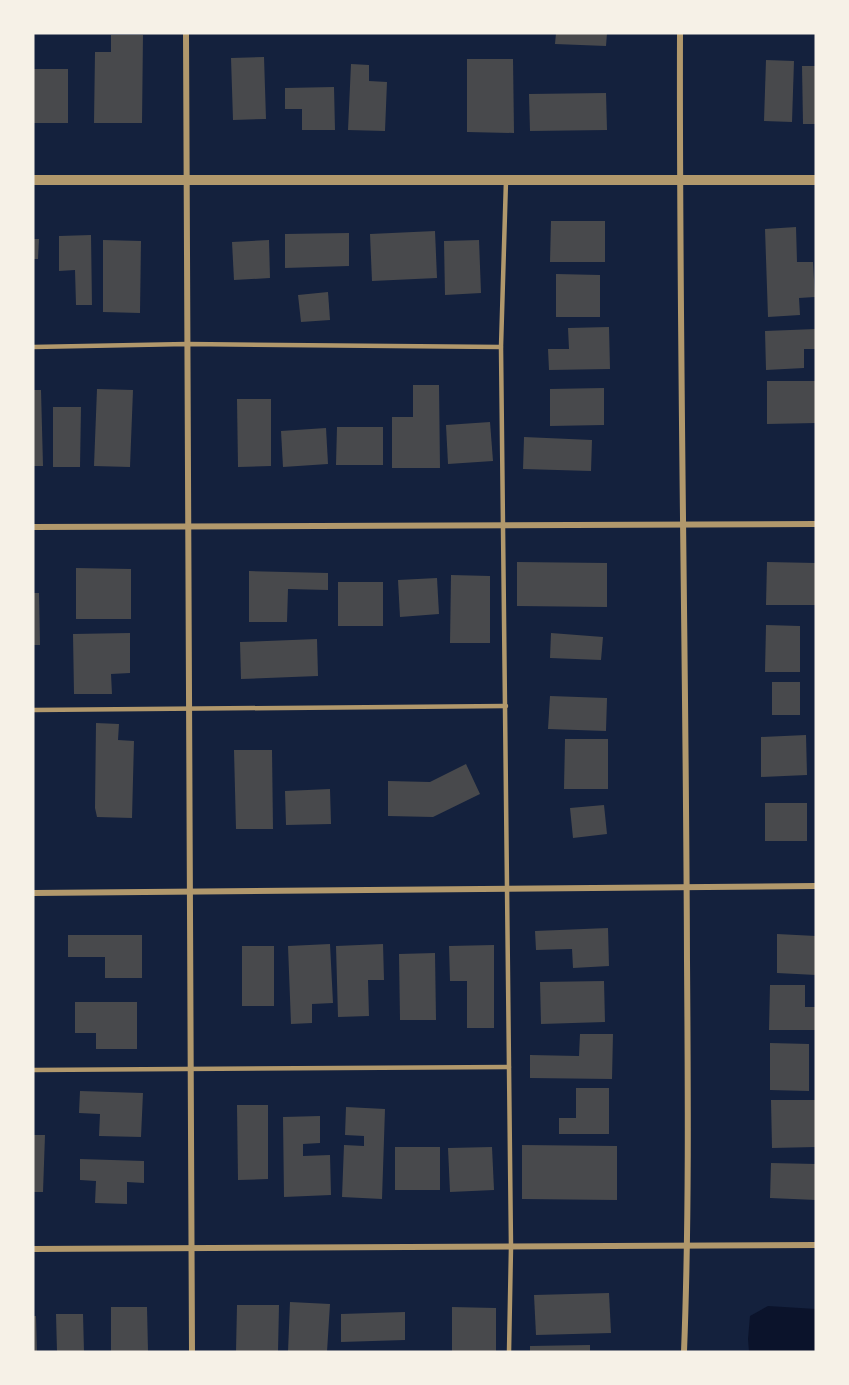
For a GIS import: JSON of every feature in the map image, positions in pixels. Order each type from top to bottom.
[{"type":"street","points":[[186,33],[192,1352]]},
{"type":"street","points":[[680,33],[687,886],[688,1246],[684,1352]]},
{"type":"street","points":[[33,180],[816,180]]},
{"type":"street","points":[[33,527],[816,524]]},
{"type":"street","points":[[33,893],[816,886]]},
{"type":"street","points":[[33,1250],[816,1245]]},
{"type":"lane","points":[[506,180],[501,347],[505,526],[511,1247],[509,1352]]},
{"type":"lane","points":[[33,347],[187,344],[501,347]]},
{"type":"lane","points":[[33,710],[506,706]]},
{"type":"lane","points":[[33,1070],[509,1067]]},
{"type":"water","points":[[768,1306],[816,1309],[816,1352],[749,1352],[750,1316]]},
{"type":"building","points":[[556,33],[607,33],[606,46],[555,44]]},
{"type":"building","points":[[111,35],[143,35],[142,123],[94,123],[95,52],[111,52]]},
{"type":"building","points":[[264,57],[266,119],[233,120],[231,58]]},
{"type":"building","points":[[467,59],[513,59],[514,133],[467,132]]},
{"type":"building","points":[[766,60],[794,61],[792,122],[764,121]]},
{"type":"building","points":[[351,64],[369,65],[369,81],[387,82],[385,131],[348,130]]},
{"type":"building","points":[[802,66],[816,66],[816,124],[803,124]]},
{"type":"building","points":[[33,69],[68,69],[68,123],[33,123]]},
{"type":"building","points":[[334,87],[335,130],[302,130],[302,109],[285,109],[285,88]]},
{"type":"building","points":[[606,93],[607,130],[530,131],[529,94]]},
{"type":"building","points":[[551,221],[605,221],[605,262],[550,262]]},
{"type":"building","points":[[796,227],[797,262],[813,262],[815,297],[799,298],[800,315],[768,317],[765,229]]},
{"type":"building","points":[[435,231],[437,278],[372,281],[370,234]]},
{"type":"building","points":[[349,233],[349,266],[285,268],[285,234]]},
{"type":"building","points":[[91,235],[92,305],[76,305],[75,270],[59,271],[59,236]]},
{"type":"building","points":[[33,239],[39,239],[38,259],[33,259]]},
{"type":"building","points":[[103,240],[141,241],[140,313],[103,312]]},
{"type":"building","points":[[269,240],[270,278],[234,280],[232,242]]},
{"type":"building","points":[[479,240],[481,293],[445,295],[444,241]]},
{"type":"building","points":[[556,274],[600,275],[600,317],[556,317]]},
{"type":"building","points":[[328,292],[330,320],[301,322],[298,295]]},
{"type":"building","points":[[609,327],[610,369],[549,370],[548,349],[569,349],[568,328]]},
{"type":"building","points":[[816,329],[816,349],[804,349],[804,368],[766,370],[765,331]]},
{"type":"building","points":[[767,381],[816,381],[816,423],[767,424]]},
{"type":"building","points":[[413,385],[439,385],[440,468],[392,468],[392,417],[413,417]]},
{"type":"building","points":[[604,388],[604,425],[550,426],[550,389]]},
{"type":"building","points":[[97,389],[133,390],[130,467],[94,466]]},
{"type":"building","points":[[33,390],[41,390],[43,466],[33,466]]},
{"type":"building","points":[[237,399],[271,399],[271,466],[238,467]]},
{"type":"building","points":[[53,407],[81,407],[80,467],[53,467]]},
{"type":"building","points":[[490,422],[493,461],[448,464],[446,425]]},
{"type":"building","points":[[337,427],[383,427],[383,465],[336,465]]},
{"type":"building","points":[[326,428],[328,464],[283,467],[281,431]]},
{"type":"building","points":[[524,437],[592,440],[591,471],[523,469]]},
{"type":"building","points":[[517,562],[607,563],[607,607],[517,606]]},
{"type":"building","points":[[767,562],[816,563],[816,605],[766,605]]},
{"type":"building","points":[[76,568],[131,569],[131,619],[76,619]]},
{"type":"building","points":[[249,571],[328,573],[328,590],[288,589],[287,622],[249,622]]},
{"type":"building","points":[[451,575],[490,576],[490,643],[450,643]]},
{"type":"building","points":[[437,578],[439,614],[400,617],[398,580]]},
{"type":"building","points":[[338,582],[383,582],[383,626],[338,626]]},
{"type":"building","points":[[33,593],[39,593],[40,645],[33,645]]},
{"type":"building","points":[[766,625],[800,626],[800,672],[765,672]]},
{"type":"building","points":[[130,633],[130,673],[111,674],[112,694],[74,694],[73,634]]},
{"type":"building","points":[[551,633],[603,637],[601,660],[550,658]]},
{"type":"building","points":[[317,639],[318,676],[241,679],[240,642]]},
{"type":"building","points":[[772,682],[800,682],[800,715],[772,715]]},
{"type":"building","points":[[550,696],[607,698],[606,731],[548,729]]},
{"type":"building","points":[[96,723],[119,724],[118,740],[134,741],[132,818],[97,817],[95,808]]},
{"type":"building","points":[[806,735],[807,775],[761,777],[761,737]]},
{"type":"building","points":[[565,739],[608,739],[608,789],[564,789]]},
{"type":"building","points":[[234,750],[272,750],[273,829],[236,829]]},
{"type":"building","points":[[466,764],[480,794],[433,817],[388,816],[388,781],[430,782]]},
{"type":"building","points":[[330,789],[331,824],[286,825],[285,791]]},
{"type":"building","points":[[765,803],[807,803],[807,841],[765,841]]},
{"type":"building","points":[[604,805],[607,834],[573,838],[570,808]]},
{"type":"building","points":[[608,928],[609,966],[573,968],[572,949],[536,950],[535,931]]},
{"type":"building","points":[[777,934],[816,936],[816,975],[777,973]]},
{"type":"building","points":[[68,935],[142,935],[142,978],[105,978],[105,957],[68,957]]},
{"type":"building","points":[[330,944],[333,1003],[312,1004],[312,1023],[291,1024],[288,946]]},
{"type":"building","points":[[383,944],[384,980],[368,980],[369,1016],[338,1017],[336,946]]},
{"type":"building","points":[[494,945],[494,1028],[467,1028],[467,981],[450,981],[449,946]]},
{"type":"building","points":[[242,946],[274,946],[274,1006],[242,1006]]},
{"type":"building","points":[[435,953],[436,1020],[400,1020],[399,954]]},
{"type":"building","points":[[604,981],[605,1022],[541,1024],[540,982]]},
{"type":"building","points":[[770,985],[805,985],[805,1007],[816,1007],[816,1030],[769,1030]]},
{"type":"building","points":[[75,1002],[137,1002],[137,1049],[96,1049],[96,1033],[75,1033]]},
{"type":"building","points":[[580,1034],[613,1034],[612,1079],[530,1078],[530,1055],[579,1056]]},
{"type":"building","points":[[770,1043],[809,1044],[809,1091],[770,1090]]},
{"type":"building","points":[[576,1088],[609,1088],[609,1134],[559,1134],[559,1118],[576,1118]]},
{"type":"building","points":[[80,1091],[143,1093],[141,1137],[99,1136],[100,1114],[79,1113]]},
{"type":"building","points":[[771,1100],[816,1100],[816,1147],[772,1148]]},
{"type":"building","points":[[237,1105],[268,1105],[268,1179],[238,1180]]},
{"type":"building","points":[[346,1107],[385,1109],[382,1199],[342,1197],[344,1145],[364,1146],[364,1136],[345,1135]]},
{"type":"building","points":[[320,1116],[320,1143],[303,1144],[303,1156],[330,1155],[331,1195],[284,1197],[283,1117]]},
{"type":"building","points":[[33,1135],[45,1135],[43,1192],[33,1192]]},
{"type":"building","points":[[522,1145],[617,1146],[617,1200],[522,1199]]},
{"type":"building","points":[[395,1147],[440,1147],[440,1190],[395,1190]]},
{"type":"building","points":[[492,1147],[494,1190],[450,1192],[448,1148]]},
{"type":"building","points":[[80,1159],[144,1161],[144,1183],[127,1182],[127,1204],[95,1203],[96,1181],[80,1180]]},
{"type":"building","points":[[771,1163],[816,1164],[816,1200],[770,1198]]},
{"type":"building","points":[[609,1293],[611,1333],[536,1335],[534,1295]]},
{"type":"building","points":[[290,1302],[330,1304],[327,1352],[288,1352]]},
{"type":"building","points":[[237,1305],[279,1305],[278,1352],[236,1352]]},
{"type":"building","points":[[111,1307],[147,1307],[148,1352],[111,1352]]},
{"type":"building","points":[[452,1307],[496,1308],[496,1352],[452,1352]]},
{"type":"building","points":[[405,1312],[405,1340],[341,1342],[341,1314]]},
{"type":"building","points":[[56,1314],[83,1314],[84,1352],[57,1352]]},
{"type":"building","points":[[33,1316],[36,1316],[37,1352],[33,1352]]},
{"type":"building","points":[[590,1345],[590,1352],[530,1352],[530,1346]]}]
